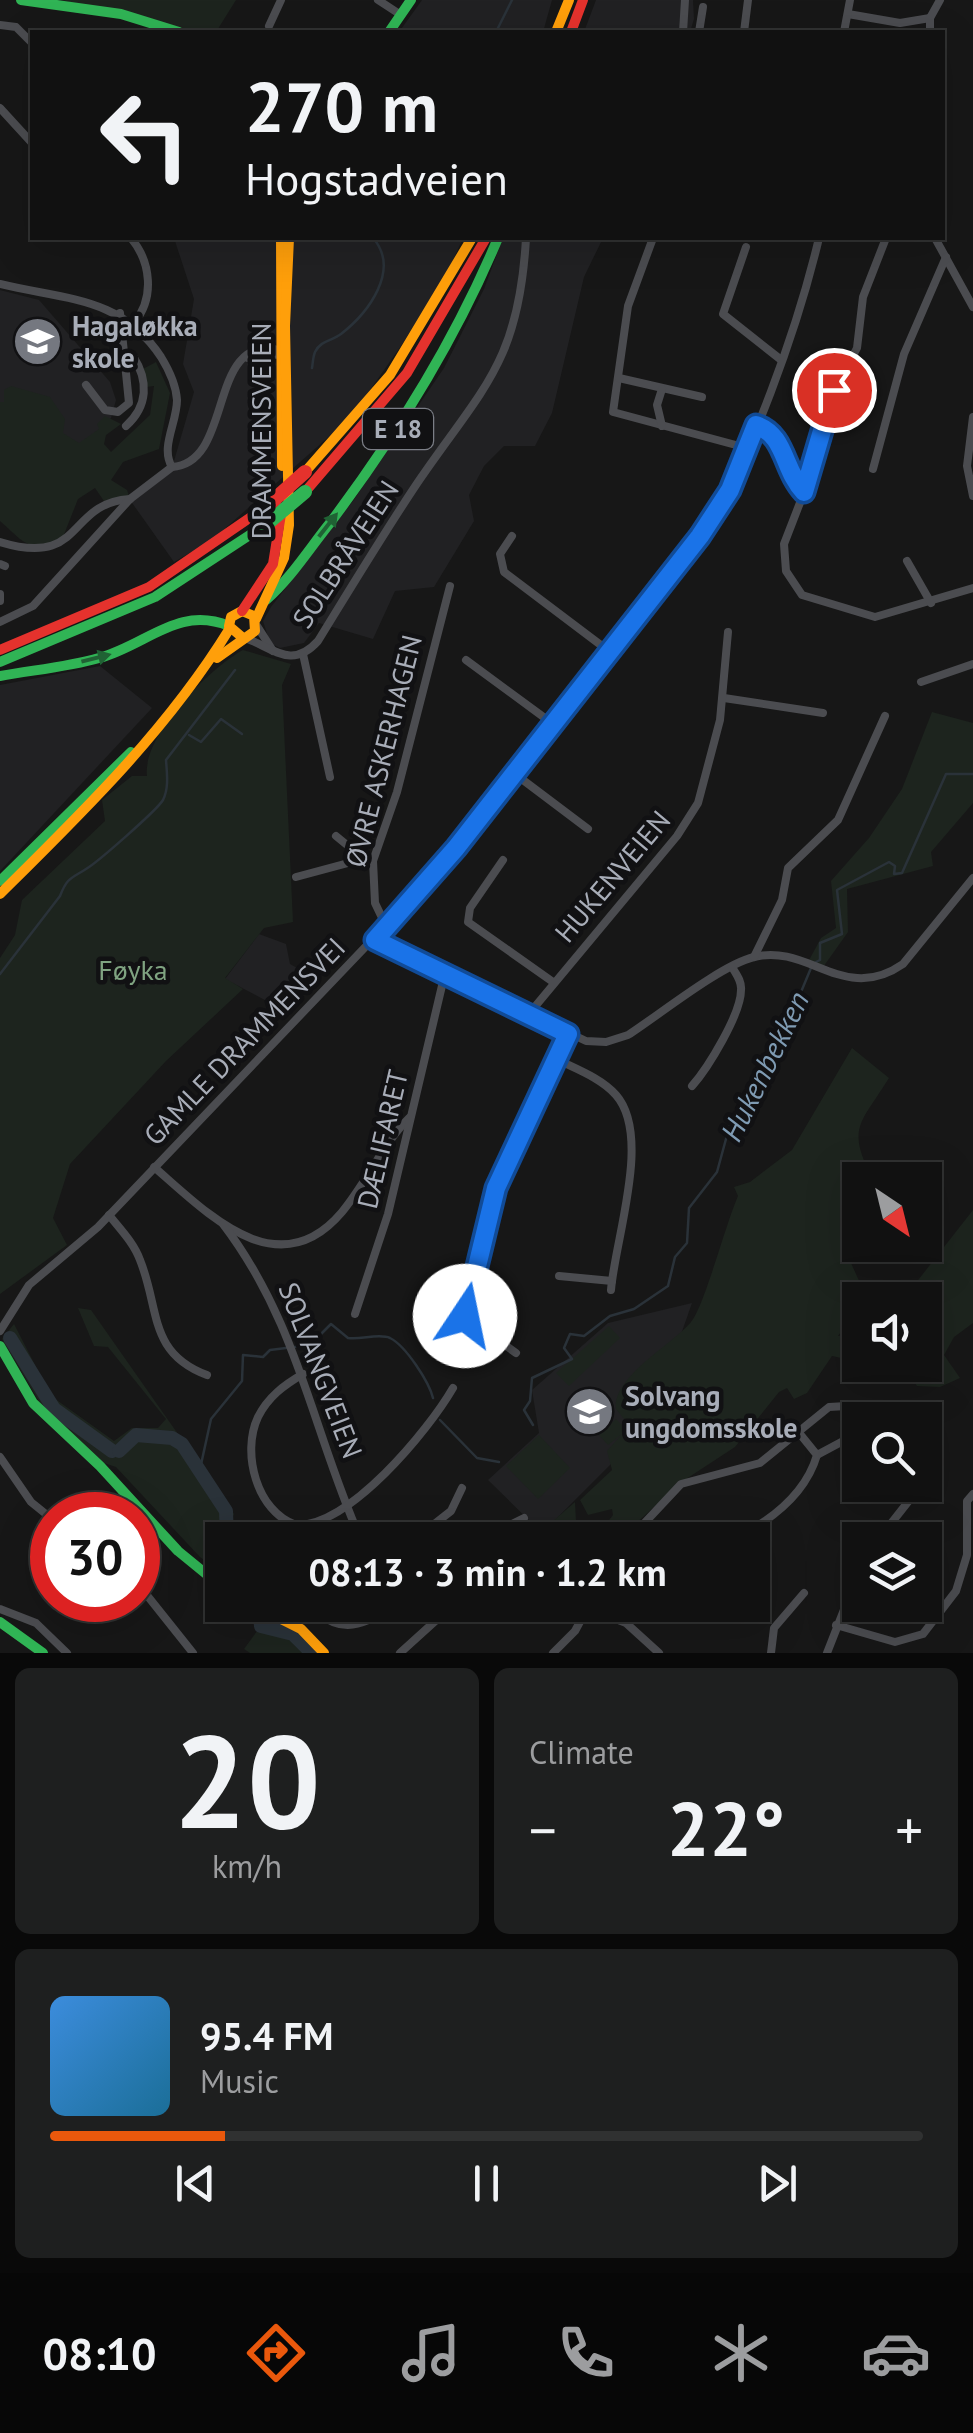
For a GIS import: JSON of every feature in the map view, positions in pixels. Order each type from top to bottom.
[{"type":"main road","points":[[25,0],[122,14],[172,30]]},
{"type":"main road","points":[[393,30],[414,0]]},
{"type":"main road","points":[[393,30],[414,0]]},
{"type":"main road","points":[[553,30],[559,0]]},
{"type":"main road","points":[[554,30],[568,0]]},
{"type":"main road","points":[[572,30],[583,0]]},
{"type":"main road","name":"DRAMMENSVEIEN","points":[[281,353],[289,526],[284,558],[256,622],[229,628],[231,618],[270,576],[282,530],[281,353],[285,240]]},
{"type":"main road","name":"E 18","points":[[0,650],[149,587],[267,506],[305,472],[390,375],[471,240]]},
{"type":"main road","name":"E 18","points":[[0,662],[154,597],[268,522],[305,492],[401,383],[441,322],[485,240]]},
{"type":"main road","name":"E 18","points":[[266,600],[351,496],[438,368],[470,308],[497,240]]},
{"type":"main road","points":[[242,610],[256,622]]},
{"type":"main road","points":[[0,676],[101,658],[190,618],[229,628],[206,669],[112,782],[0,894]]},
{"type":"main road","points":[[0,881],[150,734]]},
{"type":"main road","points":[[0,1346],[42,1412],[100,1466],[178,1551],[205,1573]]},
{"type":"main road","points":[[0,1622],[43,1653]]},
{"type":"main road","points":[[286,1622],[301,1629],[324,1653]]},
{"type":"street","points":[[269,26],[282,0]]},
{"type":"street","points":[[378,0],[401,15]]},
{"type":"street","points":[[682,30],[685,0]]},
{"type":"street","points":[[744,30],[748,0]]},
{"type":"street","points":[[844,30],[850,0]]},
{"type":"street","points":[[930,30],[930,18],[940,0]]},
{"type":"street","points":[[699,30],[703,8]]},
{"type":"street","points":[[848,14],[900,23],[930,18]]},
{"type":"street","points":[[0,25],[16,27],[30,41]]},
{"type":"street","points":[[0,108],[30,141]]},
{"type":"street","points":[[132,240],[143,254],[148,277],[144,310],[134,323]]},
{"type":"street","name":"SOLBRÅVEIEN","points":[[229,628],[276,654],[302,654],[318,641],[384,533],[495,373],[521,303],[526,240]]},
{"type":"street","points":[[653,240],[628,306],[613,412],[747,448]]},
{"type":"street","name":"GAMLE DRAMMENSVEI","points":[[0,1331],[29,1285],[109,1215],[375,940],[515,774],[712,519],[756,425],[817,240]]},
{"type":"street","points":[[885,240],[863,297],[857,348],[828,404],[815,464],[784,554],[790,580],[802,595],[874,618],[973,588]]},
{"type":"street","points":[[936,240],[973,307]]},
{"type":"street","points":[[746,247],[723,314],[780,359]]},
{"type":"street","points":[[873,470],[904,354],[946,257]]},
{"type":"street","points":[[0,284],[120,314],[134,323],[166,364],[176,392],[167,453],[172,467]]},
{"type":"street","points":[[86,385],[105,410],[124,409],[129,392],[120,314]]},
{"type":"street","points":[[0,622],[32,606],[56,584],[130,499],[172,467],[187,464],[200,454],[231,373],[244,358],[267,347],[281,353]]},
{"type":"street","points":[[122,354],[137,362],[144,390],[144,406],[126,426]]},
{"type":"street","points":[[619,378],[702,396]]},
{"type":"street","points":[[662,389],[657,404],[662,426]]},
{"type":"street","points":[[973,417],[968,466],[973,496]]},
{"type":"street","points":[[756,425],[778,441],[790,476],[804,492]]},
{"type":"street","points":[[0,542],[25,549],[53,547],[104,506],[130,499]]},
{"type":"street","points":[[512,536],[500,554],[504,572],[610,652]]},
{"type":"street","points":[[907,561],[931,602]]},
{"type":"street","name":"ØVRE ASKERHAGEN","points":[[386,926],[375,903],[368,860],[397,792],[450,586]]},
{"type":"street","name":"SOLBRÅVEIEN","points":[[256,622],[276,654]]},
{"type":"street","name":"HUKENVEIEN","points":[[528,1014],[690,817],[707,773],[724,698],[728,632]]},
{"type":"street","points":[[302,654],[319,710],[330,776]]},
{"type":"street","points":[[466,660],[553,724]]},
{"type":"street","points":[[921,682],[973,664]]},
{"type":"street","points":[[724,698],[823,713]]},
{"type":"street","points":[[754,956],[782,900],[793,860],[814,846],[838,820],[885,716]]},
{"type":"street","points":[[515,774],[588,829]]},
{"type":"street","points":[[336,836],[368,860]]},
{"type":"street","points":[[296,877],[368,860]]},
{"type":"street","points":[[502,860],[470,908],[468,922],[553,982]]},
{"type":"street","points":[[375,940],[568,1034],[597,1042],[628,1036],[754,956],[862,980],[888,974],[903,964],[973,878]]},
{"type":"street","points":[[692,1086],[716,1050],[739,1000],[740,982],[732,967]]},
{"type":"street","name":"DÆLIFARET","points":[[355,1314],[388,1214],[446,973]]},
{"type":"street","points":[[516,1353],[465,1316],[464,1306],[496,1188],[568,1034]]},
{"type":"street","points":[[556,1060],[605,1085],[624,1107],[630,1121],[630,1170],[611,1286],[558,1276]]},
{"type":"street","points":[[154,1167],[223,1224],[268,1244],[284,1246],[314,1237],[343,1211],[410,1117]]},
{"type":"street","points":[[109,1215],[139,1257],[170,1352],[189,1368],[207,1375]]},
{"type":"street","name":"SOLVANGVEIEN","points":[[223,1224],[256,1268],[291,1346],[354,1522]]},
{"type":"street","points":[[303,1374],[276,1392],[255,1425],[252,1451],[258,1486],[276,1515],[296,1525],[316,1523],[396,1466],[452,1388]]},
{"type":"street","points":[[645,1522],[681,1484],[751,1468],[800,1434],[812,1418],[829,1407],[842,1406]]},
{"type":"street","points":[[800,1434],[816,1455]]},
{"type":"street","points":[[768,1522],[808,1478],[816,1455],[842,1441]]},
{"type":"street","points":[[0,1457],[30,1501]]},
{"type":"street","points":[[436,1522],[451,1510],[462,1488]]},
{"type":"street","points":[[836,1625],[895,1642],[923,1634],[956,1591],[969,1538],[967,1501],[973,1494]]},
{"type":"street","points":[[892,1522],[908,1502]]},
{"type":"street","points":[[516,1522],[524,1518]]},
{"type":"street","points":[[771,1653],[779,1620],[804,1593]]},
{"type":"street","points":[[0,1609],[36,1624],[67,1653]]},
{"type":"street","points":[[828,1653],[842,1611]]},
{"type":"street","points":[[160,1612],[192,1653]]},
{"type":"street","points":[[328,1622],[352,1627],[369,1622]]},
{"type":"street","points":[[400,1653],[429,1622]]},
{"type":"street","points":[[553,1653],[579,1622]]},
{"type":"street","points":[[624,1622],[653,1651]]},
{"type":"shaded area","points":[[422,0],[552,0],[544,30],[400,30]]},
{"type":"shaded area","points":[[596,0],[693,0],[691,30],[585,30]]},
{"type":"shaded area","points":[[175,240],[462,240],[449,269],[403,343],[351,417],[212,540],[174,562],[130,500],[172,468],[194,392],[183,364],[194,299]]},
{"type":"shaded area","points":[[502,240],[602,240],[584,277],[552,413],[535,446],[504,446],[484,466],[469,495],[474,521],[434,587],[395,591],[373,639],[319,623],[304,643],[280,648],[270,643],[263,621],[271,607],[353,501],[444,368],[484,289]]},
{"type":"shaded area","name":"Hagaløkka skole","points":[[0,290],[39,300],[110,382],[116,400],[111,418],[79,448],[0,435]]},
{"type":"shaded area","points":[[100,666],[152,708],[0,871],[0,685]]},
{"type":"shaded area","points":[[259,934],[286,944],[290,964],[317,979],[280,1008],[225,979]]},
{"type":"shaded area","name":"Solvang ungdomsskole","points":[[692,1303],[666,1377],[610,1465],[553,1522],[531,1522],[488,1480],[539,1433],[532,1390],[608,1323]]},
{"type":"green space","points":[[62,0],[236,0],[217,30],[174,30]]},
{"type":"green space","points":[[156,362],[170,393],[159,449],[123,462],[111,480],[127,490],[130,499],[104,501],[95,488],[78,499],[63,537],[42,545],[22,541],[0,521],[0,402],[4,402],[4,390],[11,386],[50,397],[65,419],[63,433],[79,443],[99,429],[97,424],[105,416],[121,424],[106,435],[104,444],[111,452],[150,415],[154,386],[146,387],[143,369]]},
{"type":"green space","name":"Føyka","points":[[243,650],[291,664],[282,685],[293,922],[264,928],[225,978],[243,989],[166,1061],[70,1164],[53,1218],[67,1245],[0,1294],[0,958],[15,935],[22,900],[105,821],[102,800],[132,776],[147,776],[155,741],[181,704],[214,671]]},
{"type":"green space","points":[[932,712],[973,723],[973,803],[931,852],[933,866],[847,889],[848,932],[821,970],[807,964],[821,938],[836,928],[831,881],[869,838],[902,789]]},
{"type":"green space","points":[[852,1048],[889,1078],[860,1127],[865,1162],[842,1162],[841,1261],[851,1263],[860,1282],[842,1282],[842,1330],[838,1336],[842,1335],[842,1358],[832,1356],[807,1393],[794,1399],[787,1388],[779,1392],[735,1447],[680,1483],[638,1522],[608,1522],[612,1509],[588,1515],[580,1500],[612,1470],[607,1451],[622,1434],[608,1445],[599,1435],[616,1419],[626,1429],[629,1425],[616,1409],[624,1385],[696,1313],[738,1196],[734,1187],[750,1182],[792,1150]]},
{"type":"green space","points":[[973,1210],[973,1323],[954,1337],[944,1355],[960,1378],[940,1387],[917,1386],[914,1382],[942,1382],[942,1282],[917,1282],[932,1262],[942,1262],[942,1250]]},
{"type":"green space","points":[[78,1308],[91,1310],[234,1514],[230,1522],[205,1522],[205,1561],[160,1514],[160,1492],[139,1492],[116,1467],[104,1463],[43,1408],[2,1339],[14,1324],[51,1396],[114,1441],[132,1428],[158,1428],[166,1419],[108,1347],[94,1346]]},
{"type":"green space","points":[[609,1326],[620,1338],[569,1386],[556,1373]]},
{"type":"green space","points":[[539,1435],[570,1468],[538,1499],[506,1466]]},
{"type":"green space","points":[[575,1502],[576,1522],[552,1522]]},
{"type":"green space","points":[[264,1622],[269,1622],[298,1635],[316,1653],[250,1653],[244,1649]]},
{"type":"waterway","points":[[497,30],[512,0]]},
{"type":"waterway","points":[[312,368],[317,348],[351,325],[378,290],[384,264],[374,240]]},
{"type":"waterway","points":[[0,974],[67,882],[114,847],[163,800],[166,760],[235,670]]},
{"type":"waterway","points":[[189,735],[201,742],[221,719],[242,734]]},
{"type":"waterway","name":"Hukenbekken","points":[[816,962],[820,960],[820,943],[842,934],[837,890],[889,862],[895,866],[894,874],[902,873],[946,774],[973,774]]},
{"type":"waterway","name":"Hukenbekken","points":[[533,1425],[524,1410],[530,1401],[532,1378],[572,1359],[564,1348],[570,1334],[584,1336],[610,1316],[634,1309],[668,1286],[675,1257],[687,1243],[689,1208],[717,1172],[732,1117],[754,1095],[763,1066],[781,1040],[811,968]]},
{"type":"waterway","name":"Hukenbekken","points":[[200,1469],[211,1419],[242,1381],[243,1355],[263,1357],[270,1350],[310,1345],[331,1324],[348,1338],[381,1336],[396,1342],[416,1365],[433,1398]]},
{"type":"waterway","points":[[10,1338],[54,1409],[112,1451]]},
{"type":"waterway","name":"Hukenbekken","points":[[440,1420],[477,1458],[499,1462]]},
{"type":"waterway","points":[[119,1451],[136,1435],[172,1438],[182,1444],[226,1511],[226,1522]]},
{"type":"waterway","points":[[261,1622],[261,1626],[293,1634],[312,1653]]},
{"type":"traffic: fast","points":[[21,0],[121,14],[173,30]]},
{"type":"traffic: fast","points":[[390,30],[411,0]]},
{"type":"traffic: fast","points":[[266,600],[330,523],[401,421],[444,350],[497,240]]},
{"type":"traffic: fast","points":[[268,523],[305,492]]},
{"type":"traffic: fast","points":[[0,662],[155,597],[268,523]]},
{"type":"traffic: fast","points":[[0,676],[99,658],[178,623],[194,620],[229,626]]},
{"type":"traffic: fast","points":[[0,881],[131,752]]},
{"type":"traffic: fast","points":[[0,1346],[33,1403],[100,1466],[178,1551],[205,1573]]},
{"type":"traffic: fast","points":[[0,1622],[43,1653]]},
{"type":"traffic: slow","points":[[557,30],[569,0]]},
{"type":"traffic: slow","points":[[281,240],[282,466]]},
{"type":"traffic: slow","points":[[256,619],[284,558],[289,525],[285,326],[289,240]]},
{"type":"traffic: slow","points":[[305,472],[390,375],[471,240]]},
{"type":"traffic: slow","points":[[217,658],[255,631],[254,616],[242,611],[231,617],[229,626],[243,638]]},
{"type":"traffic: slow","points":[[0,894],[152,735],[230,628]]},
{"type":"traffic: slow","points":[[287,1622],[301,1629],[324,1653]]},
{"type":"traffic: jam","points":[[572,30],[583,0]]},
{"type":"traffic: jam","points":[[305,492],[407,373],[485,240]]},
{"type":"traffic: jam","points":[[267,506],[305,472]]},
{"type":"traffic: jam","points":[[0,650],[149,587],[267,506]]},
{"type":"traffic: jam","points":[[242,611],[273,564],[282,508]]},
{"type":"place","name":"Hagaløkka skole","points":[[37,341]]},
{"type":"place","name":"Solvang ungdomsskole","points":[[590,1411]]},
{"type":"route","points":[[465,1316],[464,1306],[496,1188],[523,1123],[568,1034],[375,940],[456,848],[700,536],[730,490],[756,425],[772,432],[790,476],[804,492],[834,390]]}]
